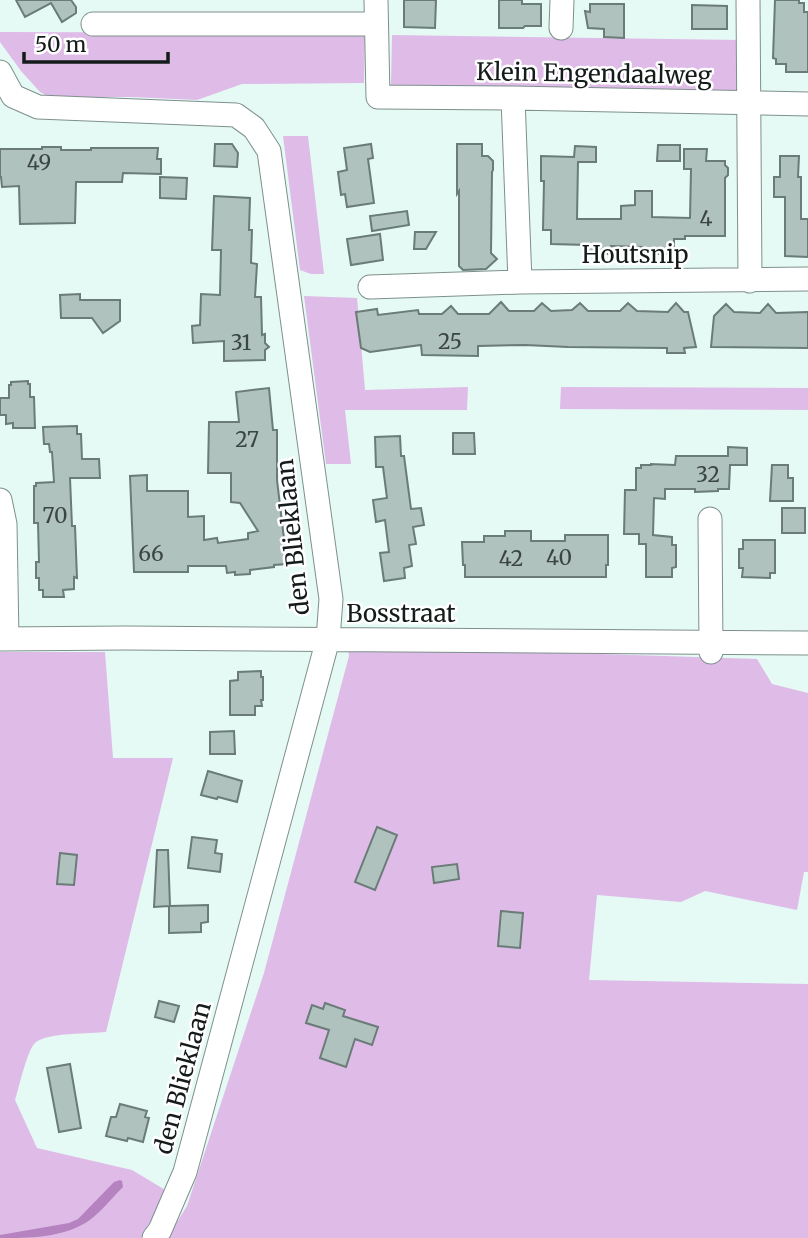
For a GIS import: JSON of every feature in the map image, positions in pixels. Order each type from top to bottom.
[{"type":"street","points":[[93,24],[375,24],[376,0]]},
{"type":"street","points":[[561,28],[562,0]]},
{"type":"street","points":[[748,0],[750,281]]},
{"type":"street","name":"Klein Engendaalweg","points":[[375,24],[378,97],[808,104]]},
{"type":"street","name":"den Blieklaan","points":[[0,72],[6,99],[38,107],[236,115],[254,128],[269,151],[331,599],[328,639],[185,1172],[154,1238]]},
{"type":"street","points":[[513,98],[520,282]]},
{"type":"street","name":"Houtsnip","points":[[370,287],[520,282],[808,279]]},
{"type":"street","name":"Bosstraat","points":[[0,500],[5,524],[4,639],[328,639],[711,647],[808,643]]},
{"type":"street","points":[[710,519],[711,647]]},
{"type":"shaded area","points":[[0,32],[365,33],[364,83],[242,84],[197,100],[49,97],[40,92],[21,71],[0,42]]},
{"type":"shaded area","points":[[392,35],[740,40],[740,92],[391,85]]},
{"type":"shaded area","points":[[283,136],[308,136],[324,274],[311,274],[300,270]]},
{"type":"shaded area","points":[[304,296],[357,298],[365,390],[468,387],[467,410],[345,410],[351,464],[326,464]]},
{"type":"shaded area","points":[[561,387],[808,388],[808,410],[560,409]]},
{"type":"shaded area","points":[[348,646],[757,659],[772,684],[808,693],[808,872],[804,872],[797,910],[705,891],[681,902],[597,895],[589,980],[808,984],[808,1238],[167,1238],[187,1206],[264,973],[349,656]]},
{"type":"shaded area","points":[[0,652],[105,652],[113,758],[173,758],[106,1032],[59,1035],[35,1043],[26,1061],[15,1100],[37,1148],[132,1170],[167,1191],[141,1238],[0,1238]]},
{"type":"shaded area","points":[[120,1180],[123,1187],[87,1222],[77,1227],[45,1236],[0,1238],[0,1235],[69,1223],[78,1219],[114,1182]]},
{"type":"building","points":[[16,0],[71,0],[76,7],[76,13],[62,22],[51,3],[25,17]]},
{"type":"building","points":[[404,0],[436,0],[435,28],[404,27]]},
{"type":"building","points":[[499,0],[522,0],[522,4],[541,4],[541,26],[499,28]]},
{"type":"building","points":[[775,0],[799,0],[799,3],[804,3],[804,12],[808,12],[808,72],[786,72],[786,64],[776,64],[776,59],[773,58]]},
{"type":"building","points":[[590,4],[624,4],[624,38],[604,37],[604,29],[588,28],[585,11],[590,12]]},
{"type":"building","points":[[692,5],[727,6],[727,29],[692,29]]},
{"type":"building","points":[[215,144],[232,144],[238,153],[237,167],[214,166]]},
{"type":"building","points":[[371,144],[373,158],[368,159],[374,203],[347,207],[345,194],[341,195],[338,172],[347,170],[344,148]]},
{"type":"building","points":[[457,144],[482,144],[482,156],[488,156],[493,161],[491,253],[497,259],[486,269],[463,270],[459,266]]},
{"type":"building","points":[[658,145],[680,145],[680,161],[657,161]]},
{"type":"building","points":[[575,146],[596,147],[596,162],[578,162],[577,219],[621,219],[621,206],[635,205],[635,191],[652,191],[652,217],[690,218],[691,169],[684,169],[684,149],[707,149],[706,161],[725,161],[728,168],[725,178],[725,236],[685,236],[685,239],[674,239],[674,254],[642,254],[642,247],[611,246],[611,254],[588,253],[588,245],[551,244],[551,230],[543,230],[544,181],[541,181],[541,156],[574,157]]},
{"type":"building","points":[[61,147],[61,150],[158,148],[157,159],[161,159],[161,174],[123,173],[122,182],[76,182],[75,223],[20,224],[19,186],[2,187],[0,149]]},
{"type":"building","points":[[780,156],[799,156],[801,219],[808,219],[808,257],[785,256],[785,197],[774,197],[774,177],[780,177]]},
{"type":"building","points":[[160,177],[187,178],[186,199],[160,198]]},
{"type":"building","points":[[214,196],[250,198],[251,263],[257,264],[255,297],[261,297],[262,335],[265,334],[265,343],[269,347],[265,350],[265,360],[224,361],[224,341],[193,343],[192,326],[200,325],[201,294],[220,295],[221,250],[212,250]]},
{"type":"building","points":[[407,211],[409,225],[372,231],[370,216]]},
{"type":"building","points":[[415,232],[436,232],[426,249],[414,249]]},
{"type":"building","points":[[380,234],[383,260],[351,265],[347,239]]},
{"type":"building","points":[[80,294],[80,300],[120,300],[120,321],[103,333],[92,318],[61,318],[60,295]]},
{"type":"building","points":[[501,302],[509,311],[534,311],[542,303],[551,311],[572,310],[580,303],[588,311],[620,311],[628,303],[637,311],[668,312],[676,303],[684,312],[688,312],[696,347],[684,348],[685,353],[667,353],[667,348],[478,346],[478,356],[422,355],[421,345],[370,352],[361,348],[356,312],[377,309],[378,315],[418,310],[419,314],[442,314],[451,306],[458,314],[489,314]]},
{"type":"building","points":[[726,304],[734,312],[760,313],[768,304],[776,313],[808,312],[808,348],[711,347],[714,316]]},
{"type":"building","points":[[28,381],[30,397],[34,397],[35,428],[13,428],[13,423],[6,424],[6,415],[0,415],[0,398],[9,398],[11,382]]},
{"type":"building","points":[[269,388],[273,430],[277,430],[277,480],[287,564],[250,570],[250,574],[235,575],[235,572],[227,573],[226,566],[188,566],[188,572],[134,572],[130,476],[147,475],[147,491],[188,491],[188,517],[204,516],[204,540],[217,538],[218,543],[248,539],[248,533],[258,531],[240,503],[231,502],[231,473],[208,473],[209,422],[239,422],[236,392]]},
{"type":"building","points":[[77,426],[77,434],[81,434],[82,459],[99,459],[100,478],[70,478],[77,578],[74,577],[74,589],[63,590],[64,597],[43,597],[43,590],[39,590],[39,578],[36,578],[36,562],[39,562],[38,523],[34,523],[34,486],[36,483],[54,482],[52,452],[49,444],[44,444],[43,427]]},
{"type":"building","points":[[453,433],[474,433],[475,454],[453,454]]},
{"type":"building","points":[[400,436],[411,509],[421,508],[424,525],[413,527],[416,544],[409,545],[412,566],[404,568],[405,578],[384,581],[380,553],[389,552],[385,520],[376,522],[373,500],[387,498],[383,467],[376,467],[375,437]]},
{"type":"building","points":[[728,447],[747,448],[747,465],[730,465],[729,489],[695,492],[695,489],[665,489],[665,499],[654,498],[653,535],[672,537],[672,545],[676,545],[676,567],[672,568],[672,577],[646,577],[646,544],[639,544],[639,534],[624,534],[625,490],[636,490],[636,468],[651,464],[675,465],[676,456],[728,456]]},
{"type":"building","points":[[772,465],[788,465],[788,478],[793,478],[793,501],[770,501]]},
{"type":"building","points":[[782,508],[805,508],[805,533],[782,533]]},
{"type":"building","points":[[505,531],[531,531],[531,541],[565,541],[565,535],[608,535],[606,577],[465,577],[462,542],[484,542],[484,536],[505,536]]},
{"type":"building","points":[[743,540],[775,540],[775,573],[770,573],[770,578],[742,577],[739,549],[743,549]]},
{"type":"building","points":[[261,671],[262,706],[255,706],[255,715],[230,715],[230,681],[238,680],[238,672]]},
{"type":"building","points":[[234,731],[235,754],[210,754],[210,732]]},
{"type":"building","points":[[208,771],[242,781],[237,802],[201,795]]},
{"type":"building","points":[[377,827],[397,835],[375,890],[355,882]]},
{"type":"building","points":[[192,837],[217,840],[215,853],[222,854],[220,872],[188,868]]},
{"type":"building","points":[[157,850],[168,850],[170,906],[208,905],[208,922],[201,923],[201,932],[169,933],[169,906],[154,907]]},
{"type":"building","points":[[60,853],[77,855],[74,885],[57,884]]},
{"type":"building","points":[[457,864],[459,879],[434,883],[432,867]]},
{"type":"building","points":[[501,911],[523,913],[520,948],[498,946]]},
{"type":"building","points":[[159,1001],[179,1006],[174,1022],[155,1017]]},
{"type":"building","points":[[325,1003],[345,1010],[343,1016],[378,1027],[372,1045],[355,1039],[346,1067],[320,1058],[329,1030],[306,1023],[312,1005],[323,1009]]},
{"type":"building","points":[[70,1064],[81,1128],[59,1132],[47,1068]]},
{"type":"building","points":[[120,1104],[147,1111],[145,1117],[149,1118],[143,1142],[106,1136],[111,1117],[116,1117]]}]
